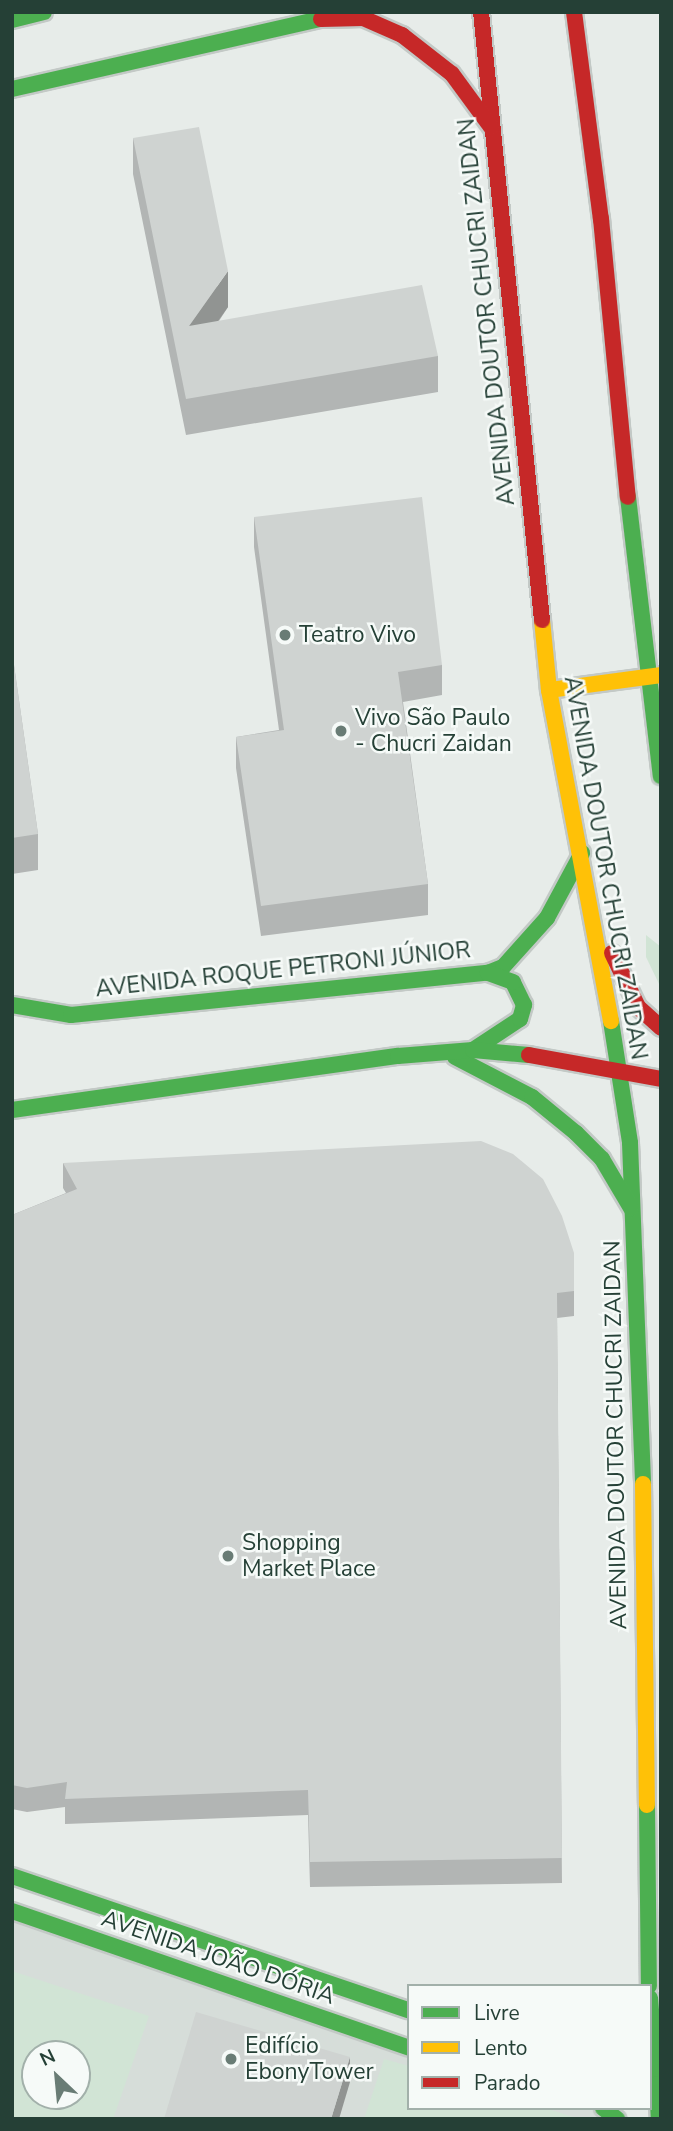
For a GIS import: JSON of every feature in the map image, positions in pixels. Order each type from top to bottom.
[{"type":"main road","points":[[12,20],[44,12]]},
{"type":"main road","name":"AVENIDA DOUTOR CHUCRI ZAIDAN","points":[[481,12],[549,690],[595,919],[630,1143],[643,1444],[649,1984]]},
{"type":"main road","points":[[574,12],[601,219],[653,676],[661,776]]},
{"type":"main road","points":[[12,89],[336,15],[363,18],[402,35],[452,74],[491,127]]},
{"type":"main road","points":[[549,690],[653,676]]},
{"type":"main road","name":"AVENIDA ROQUE PETRONI JÚNIOR","points":[[12,1005],[71,1015],[488,973],[503,967],[547,918],[582,853]]},
{"type":"main road","points":[[595,919],[638,1007],[661,1028]]},
{"type":"main road","points":[[473,1050],[520,1018],[524,1005],[513,982],[488,973]]},
{"type":"main road","points":[[12,1110],[398,1056],[473,1050],[544,1055],[661,1079]]},
{"type":"main road","points":[[446,1053],[511,1084],[576,1133],[602,1159],[634,1212]]},
{"type":"main road","name":"AVENIDA JOÃO DÓRIA","points":[[12,1876],[407,2009]]},
{"type":"main road","name":"AVENIDA JOÃO DÓRIA","points":[[12,1911],[407,2047]]},
{"type":"main road","points":[[632,1984],[647,1968]]},
{"type":"main road","points":[[652,2027],[659,2119]]},
{"type":"shaded area","points":[[12,1913],[407,2042],[407,2110],[604,2110],[614,2119],[12,2119]]},
{"type":"green space","points":[[646,935],[661,947],[661,988],[646,957]]},
{"type":"green space","points":[[12,1971],[149,2016],[113,2119],[12,2119]]},
{"type":"green space","points":[[384,2059],[407,2065],[407,2110],[551,2110],[579,2119],[364,2119]]},
{"type":"building","points":[[199,127],[228,271],[189,326],[422,285],[438,356],[186,399],[133,138]]},
{"type":"building","name":"Vivo São Paulo - Chucri Zaidan","points":[[422,497],[442,665],[398,672],[428,884],[261,906],[236,737],[284,730],[254,517]]},
{"type":"building","points":[[12,651],[38,834],[12,838]]},
{"type":"building","points":[[481,1141],[513,1154],[543,1179],[562,1216],[574,1253],[574,1291],[557,1293],[562,1858],[310,1862],[308,1790],[65,1799],[67,1782],[27,1788],[12,1785],[12,1215],[77,1189],[63,1163]]},
{"type":"building","name":"Edifício EbonyTower","points":[[196,2012],[350,2057],[331,2119],[164,2119]]},
{"type":"traffic: fast","points":[[12,20],[44,12]]},
{"type":"traffic: fast","points":[[12,89],[321,19]]},
{"type":"traffic: fast","points":[[628,497],[661,776]]},
{"type":"traffic: fast","points":[[12,1005],[71,1015],[488,973],[503,967],[547,918],[582,853]]},
{"type":"traffic: fast","points":[[473,1050],[520,1019],[524,1005],[513,982],[488,973]]},
{"type":"traffic: fast","points":[[611,1021],[630,1143],[643,1484]]},
{"type":"traffic: fast","points":[[12,1110],[398,1056],[473,1050],[529,1055]]},
{"type":"traffic: fast","points":[[455,1057],[532,1097],[576,1133],[602,1159],[631,1208]]},
{"type":"traffic: fast","points":[[647,1805],[649,1984]]},
{"type":"traffic: fast","points":[[12,1876],[407,2009]]},
{"type":"traffic: fast","points":[[12,1911],[407,2047]]},
{"type":"traffic: fast","points":[[652,2023],[657,2084]]},
{"type":"traffic: fast","points":[[657,2084],[659,2119]]},
{"type":"traffic: fast","points":[[606,2110],[617,2119]]},
{"type":"traffic: slow","points":[[542,620],[549,690],[611,1021]]},
{"type":"traffic: slow","points":[[549,690],[661,675]]},
{"type":"traffic: slow","points":[[643,1484],[647,1805]]},
{"type":"traffic: jam","points":[[481,12],[542,620]]},
{"type":"traffic: jam","points":[[574,12],[601,219],[628,497]]},
{"type":"traffic: jam","points":[[321,19],[363,18],[402,35],[452,74],[491,127]]},
{"type":"traffic: jam","points":[[612,953],[638,1007],[661,1028]]},
{"type":"traffic: jam","points":[[529,1055],[661,1079]]},
{"type":"place","name":"Teatro Vivo","points":[[285,635]]},
{"type":"place","name":"Vivo São Paulo - Chucri Zaidan","points":[[341,731]]},
{"type":"place","name":"Shopping Market Place","points":[[228,1556]]},
{"type":"place","name":"Edifício EbonyTower","points":[[231,2059]]}]
